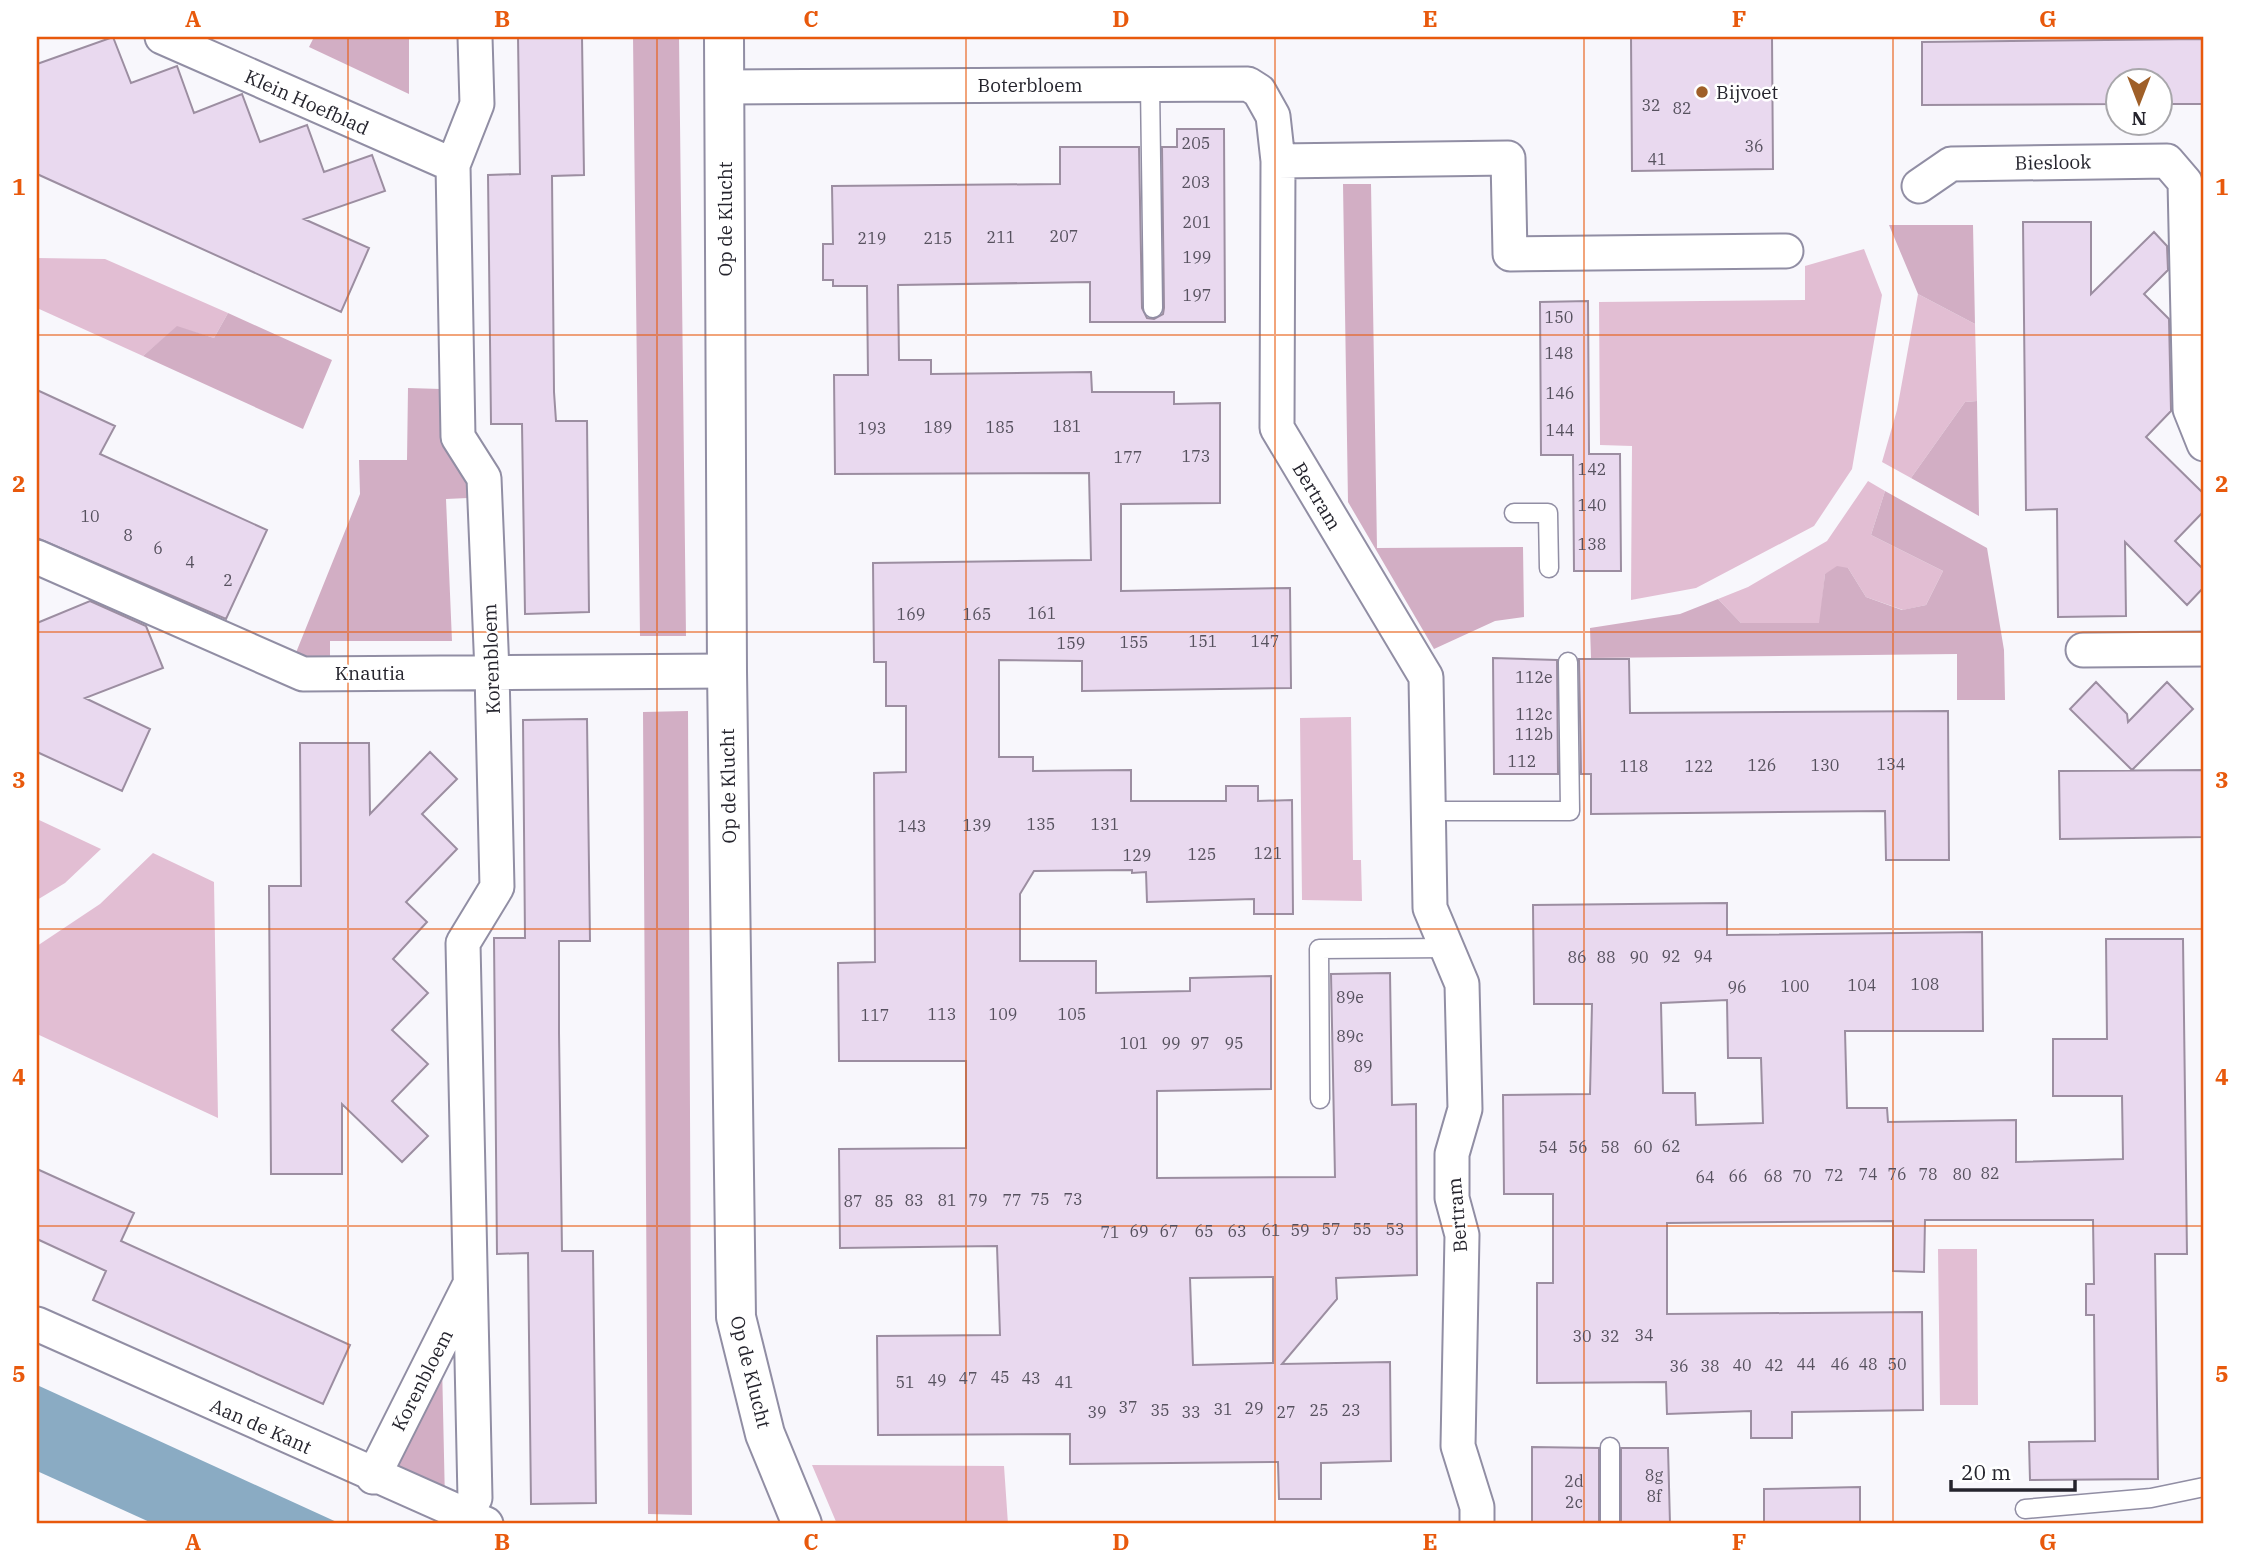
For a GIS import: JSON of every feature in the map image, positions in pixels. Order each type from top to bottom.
[{"type":"street","name":"Klein Hoefblad","points":[[162,37],[453,165]]},
{"type":"street","name":"Korenbloem","points":[[475,37],[477,104],[453,165],[458,437],[484,478],[492,673],[496,887],[463,943],[471,1283],[480,1511]]},
{"type":"street","name":"Op de Klucht","points":[[724,37],[727,671],[736,1317],[765,1434],[802,1524]]},
{"type":"street","name":"Boterbloem","points":[[725,87],[1254,85],[1273,116],[1278,161]]},
{"type":"street","points":[[1278,161],[1508,158],[1510,254],[1786,251]]},
{"type":"street","name":"Bertram","points":[[1278,161],[1277,428],[1426,677],[1430,908],[1462,985],[1465,1109],[1452,1154],[1452,1198],[1462,1235],[1458,1446],[1477,1507],[1478,1524]]},
{"type":"street","name":"Bieslook","points":[[1919,186],[1951,164],[2167,161],[2195,181],[2190,409],[2204,444]]},
{"type":"street","name":"Knautia","points":[[37,557],[303,674],[727,671]]},
{"type":"street","points":[[2083,650],[2204,649]]},
{"type":"street","name":"Korenbloem","points":[[373,1477],[471,1283]]},
{"type":"street","name":"Aan de Kant","points":[[37,1324],[373,1477],[480,1511]]},
{"type":"lane","points":[[1150,85],[1153,308]]},
{"type":"lane","points":[[1514,513],[1548,513],[1549,568]]},
{"type":"lane","points":[[1427,811],[1570,811],[1568,662]]},
{"type":"lane","points":[[1320,1099],[1319,949],[1448,948]]},
{"type":"lane","points":[[1610,1447],[1610,1524]]},
{"type":"lane","points":[[2025,1509],[2151,1498],[2204,1488]]},
{"type":"shaded area","points":[[314,37],[409,37],[409,94],[309,47]]},
{"type":"shaded area","points":[[633,37],[679,37],[686,636],[640,636]]},
{"type":"shaded area","points":[[1343,184],[1371,184],[1377,548],[1523,547],[1524,617],[1495,621],[1434,649],[1348,502]]},
{"type":"shaded area","points":[[1889,225],[1973,225],[1975,324],[1918,294]]},
{"type":"shaded area","points":[[1864,249],[1882,295],[1852,469],[1814,526],[1696,588],[1631,600],[1632,446],[1600,445],[1599,302],[1805,300],[1805,266]]},
{"type":"shaded area","points":[[37,258],[105,259],[228,313],[214,338],[177,327],[143,356],[37,308]]},
{"type":"shaded area","points":[[1918,294],[1975,324],[1977,401],[1965,402],[1911,478],[1882,462],[1897,410]]},
{"type":"shaded area","points":[[228,313],[332,360],[303,429],[143,356],[177,326],[214,338]]},
{"type":"shaded area","points":[[408,388],[441,389],[442,437],[468,487],[468,498],[446,499],[452,641],[330,641],[330,665],[291,665],[360,494],[359,460],[407,460]]},
{"type":"shaded area","points":[[1977,401],[1979,516],[1911,478],[1965,402]]},
{"type":"shaded area","points":[[1868,481],[1885,491],[1871,535],[1943,571],[1926,605],[1903,610],[1866,597],[1848,568],[1825,574],[1820,623],[1741,623],[1718,599],[1748,587],[1827,541]]},
{"type":"shaded area","points":[[1885,491],[1987,548],[2004,650],[2005,700],[1957,700],[1957,654],[1591,658],[1590,628],[1680,614],[1718,599],[1741,623],[1819,623],[1825,574],[1837,566],[1848,568],[1866,597],[1902,610],[1926,605],[1943,571],[1871,535]]},
{"type":"shaded area","points":[[688,711],[692,1515],[648,1514],[643,712]]},
{"type":"shaded area","points":[[1351,717],[1353,860],[1361,860],[1362,901],[1302,900],[1300,718]]},
{"type":"shaded area","points":[[37,819],[101,849],[65,883],[37,900]]},
{"type":"shaded area","points":[[153,853],[214,882],[218,1118],[37,1034],[37,946],[100,904]]},
{"type":"shaded area","points":[[1938,1249],[1977,1249],[1978,1405],[1940,1405]]},
{"type":"shaded area","points":[[442,1363],[445,1502],[391,1475]]},
{"type":"shaded area","points":[[812,1465],[1004,1466],[1008,1524],[837,1524]]},
{"type":"water","points":[[37,1385],[341,1524],[154,1524],[37,1471]]},
{"type":"building","points":[[113,37],[131,83],[177,66],[194,113],[242,94],[260,142],[307,125],[324,172],[372,155],[385,191],[304,219],[369,248],[341,312],[37,174],[37,64]]},
{"type":"building","points":[[518,37],[582,37],[584,175],[552,176],[554,392],[556,421],[587,421],[589,612],[525,614],[522,424],[491,424],[488,175],[520,174]]},
{"type":"building","name":"Bijvoet","points":[[1631,37],[1772,37],[1773,169],[1632,171]]},
{"type":"building","points":[[2204,39],[2204,104],[2174,104],[2174,66],[2104,66],[2104,104],[1922,105],[1922,42]]},
{"type":"building","points":[[1177,129],[1224,129],[1225,322],[1090,322],[1090,282],[898,285],[899,360],[931,360],[931,374],[1091,372],[1092,392],[1174,392],[1174,404],[1220,403],[1220,503],[1121,504],[1121,591],[1290,588],[1291,688],[1082,691],[1082,661],[999,660],[999,757],[1033,757],[1033,771],[1131,770],[1131,801],[1226,801],[1226,786],[1258,786],[1258,801],[1292,800],[1293,914],[1254,914],[1254,899],[1147,902],[1146,872],[1132,873],[1132,870],[1034,871],[1020,894],[1020,961],[1096,961],[1096,993],[1190,991],[1190,978],[1271,976],[1271,1089],[1157,1091],[1157,1178],[1335,1177],[1331,974],[1390,973],[1392,1105],[1416,1104],[1417,1275],[1336,1278],[1337,1299],[1282,1364],[1390,1362],[1391,1461],[1321,1463],[1321,1499],[1279,1499],[1278,1462],[1070,1464],[1070,1434],[878,1435],[877,1336],[1000,1335],[997,1246],[840,1248],[839,1149],[966,1148],[966,1061],[839,1061],[838,963],[875,962],[874,773],[906,772],[906,706],[886,706],[886,662],[874,662],[873,563],[1091,560],[1089,473],[835,474],[834,375],[868,375],[867,286],[833,286],[833,280],[823,280],[823,244],[833,244],[832,186],[1060,184],[1060,147],[1139,147],[1142,308],[1147,318],[1154,319],[1163,314],[1164,308],[1162,147],[1177,147]],"holes":[[[1273,1277],[1273,1363],[1193,1365],[1190,1278]]]},
{"type":"building","points":[[2023,222],[2091,222],[2091,294],[2154,232],[2167,246],[2168,270],[2144,294],[2169,319],[2171,411],[2146,437],[2204,494],[2204,511],[2175,541],[2204,570],[2204,587],[2187,605],[2125,542],[2126,616],[2058,617],[2057,509],[2026,510]]},
{"type":"building","points":[[1588,301],[1589,454],[1620,454],[1621,571],[1574,571],[1573,455],[1541,455],[1540,302]]},
{"type":"building","points":[[37,390],[115,426],[100,454],[267,530],[226,619],[37,538]]},
{"type":"building","points":[[90,601],[146,626],[163,668],[85,698],[150,729],[122,791],[37,752],[37,623]]},
{"type":"building","points":[[1493,658],[1557,660],[1558,774],[1494,774]]},
{"type":"building","points":[[1579,659],[1629,659],[1630,713],[1948,711],[1949,860],[1886,860],[1885,811],[1591,814],[1591,774],[1581,774]]},
{"type":"building","points":[[2096,682],[2127,714],[2128,722],[2167,682],[2193,709],[2132,770],[2070,709]]},
{"type":"building","points":[[587,719],[590,941],[559,941],[559,1033],[562,1251],[593,1251],[596,1503],[531,1504],[528,1253],[497,1254],[494,938],[525,938],[523,720]]},
{"type":"building","points":[[300,743],[369,743],[370,814],[430,752],[457,779],[422,814],[457,849],[406,902],[427,922],[393,959],[428,993],[392,1030],[428,1064],[392,1101],[428,1136],[402,1162],[342,1104],[342,1174],[271,1174],[269,886],[301,886]]},
{"type":"building","points":[[2204,770],[2204,837],[2060,839],[2059,771]]},
{"type":"building","points":[[1727,903],[1727,935],[1982,932],[1983,1031],[1845,1031],[1847,1108],[1887,1108],[1888,1122],[2016,1120],[2016,1162],[2123,1159],[2122,1096],[2053,1096],[2053,1039],[2107,1039],[2106,939],[2183,939],[2187,1254],[2155,1254],[2158,1479],[2030,1480],[2029,1442],[2095,1441],[2094,1315],[2086,1315],[2086,1284],[2094,1284],[2093,1220],[1925,1220],[1924,1272],[1893,1271],[1893,1221],[1667,1223],[1667,1314],[1922,1312],[1923,1410],[1792,1412],[1792,1438],[1751,1438],[1751,1411],[1667,1414],[1666,1382],[1537,1383],[1537,1283],[1553,1283],[1553,1194],[1504,1194],[1503,1095],[1590,1094],[1592,1004],[1534,1004],[1533,905]],"holes":[[[1727,1000],[1728,1058],[1761,1058],[1763,1123],[1696,1125],[1695,1093],[1663,1093],[1661,1003]]]},
{"type":"building","points":[[37,1169],[134,1213],[121,1241],[350,1345],[323,1404],[93,1300],[106,1271],[37,1239]]},
{"type":"building","points":[[1532,1447],[1599,1448],[1599,1524],[1532,1524]]},
{"type":"building","points":[[1621,1448],[1668,1448],[1670,1524],[1621,1524]]},
{"type":"building","points":[[1860,1487],[1860,1524],[1764,1524],[1764,1489]]},
{"type":"place","name":"Bijvoet","points":[[1702,92]]}]
